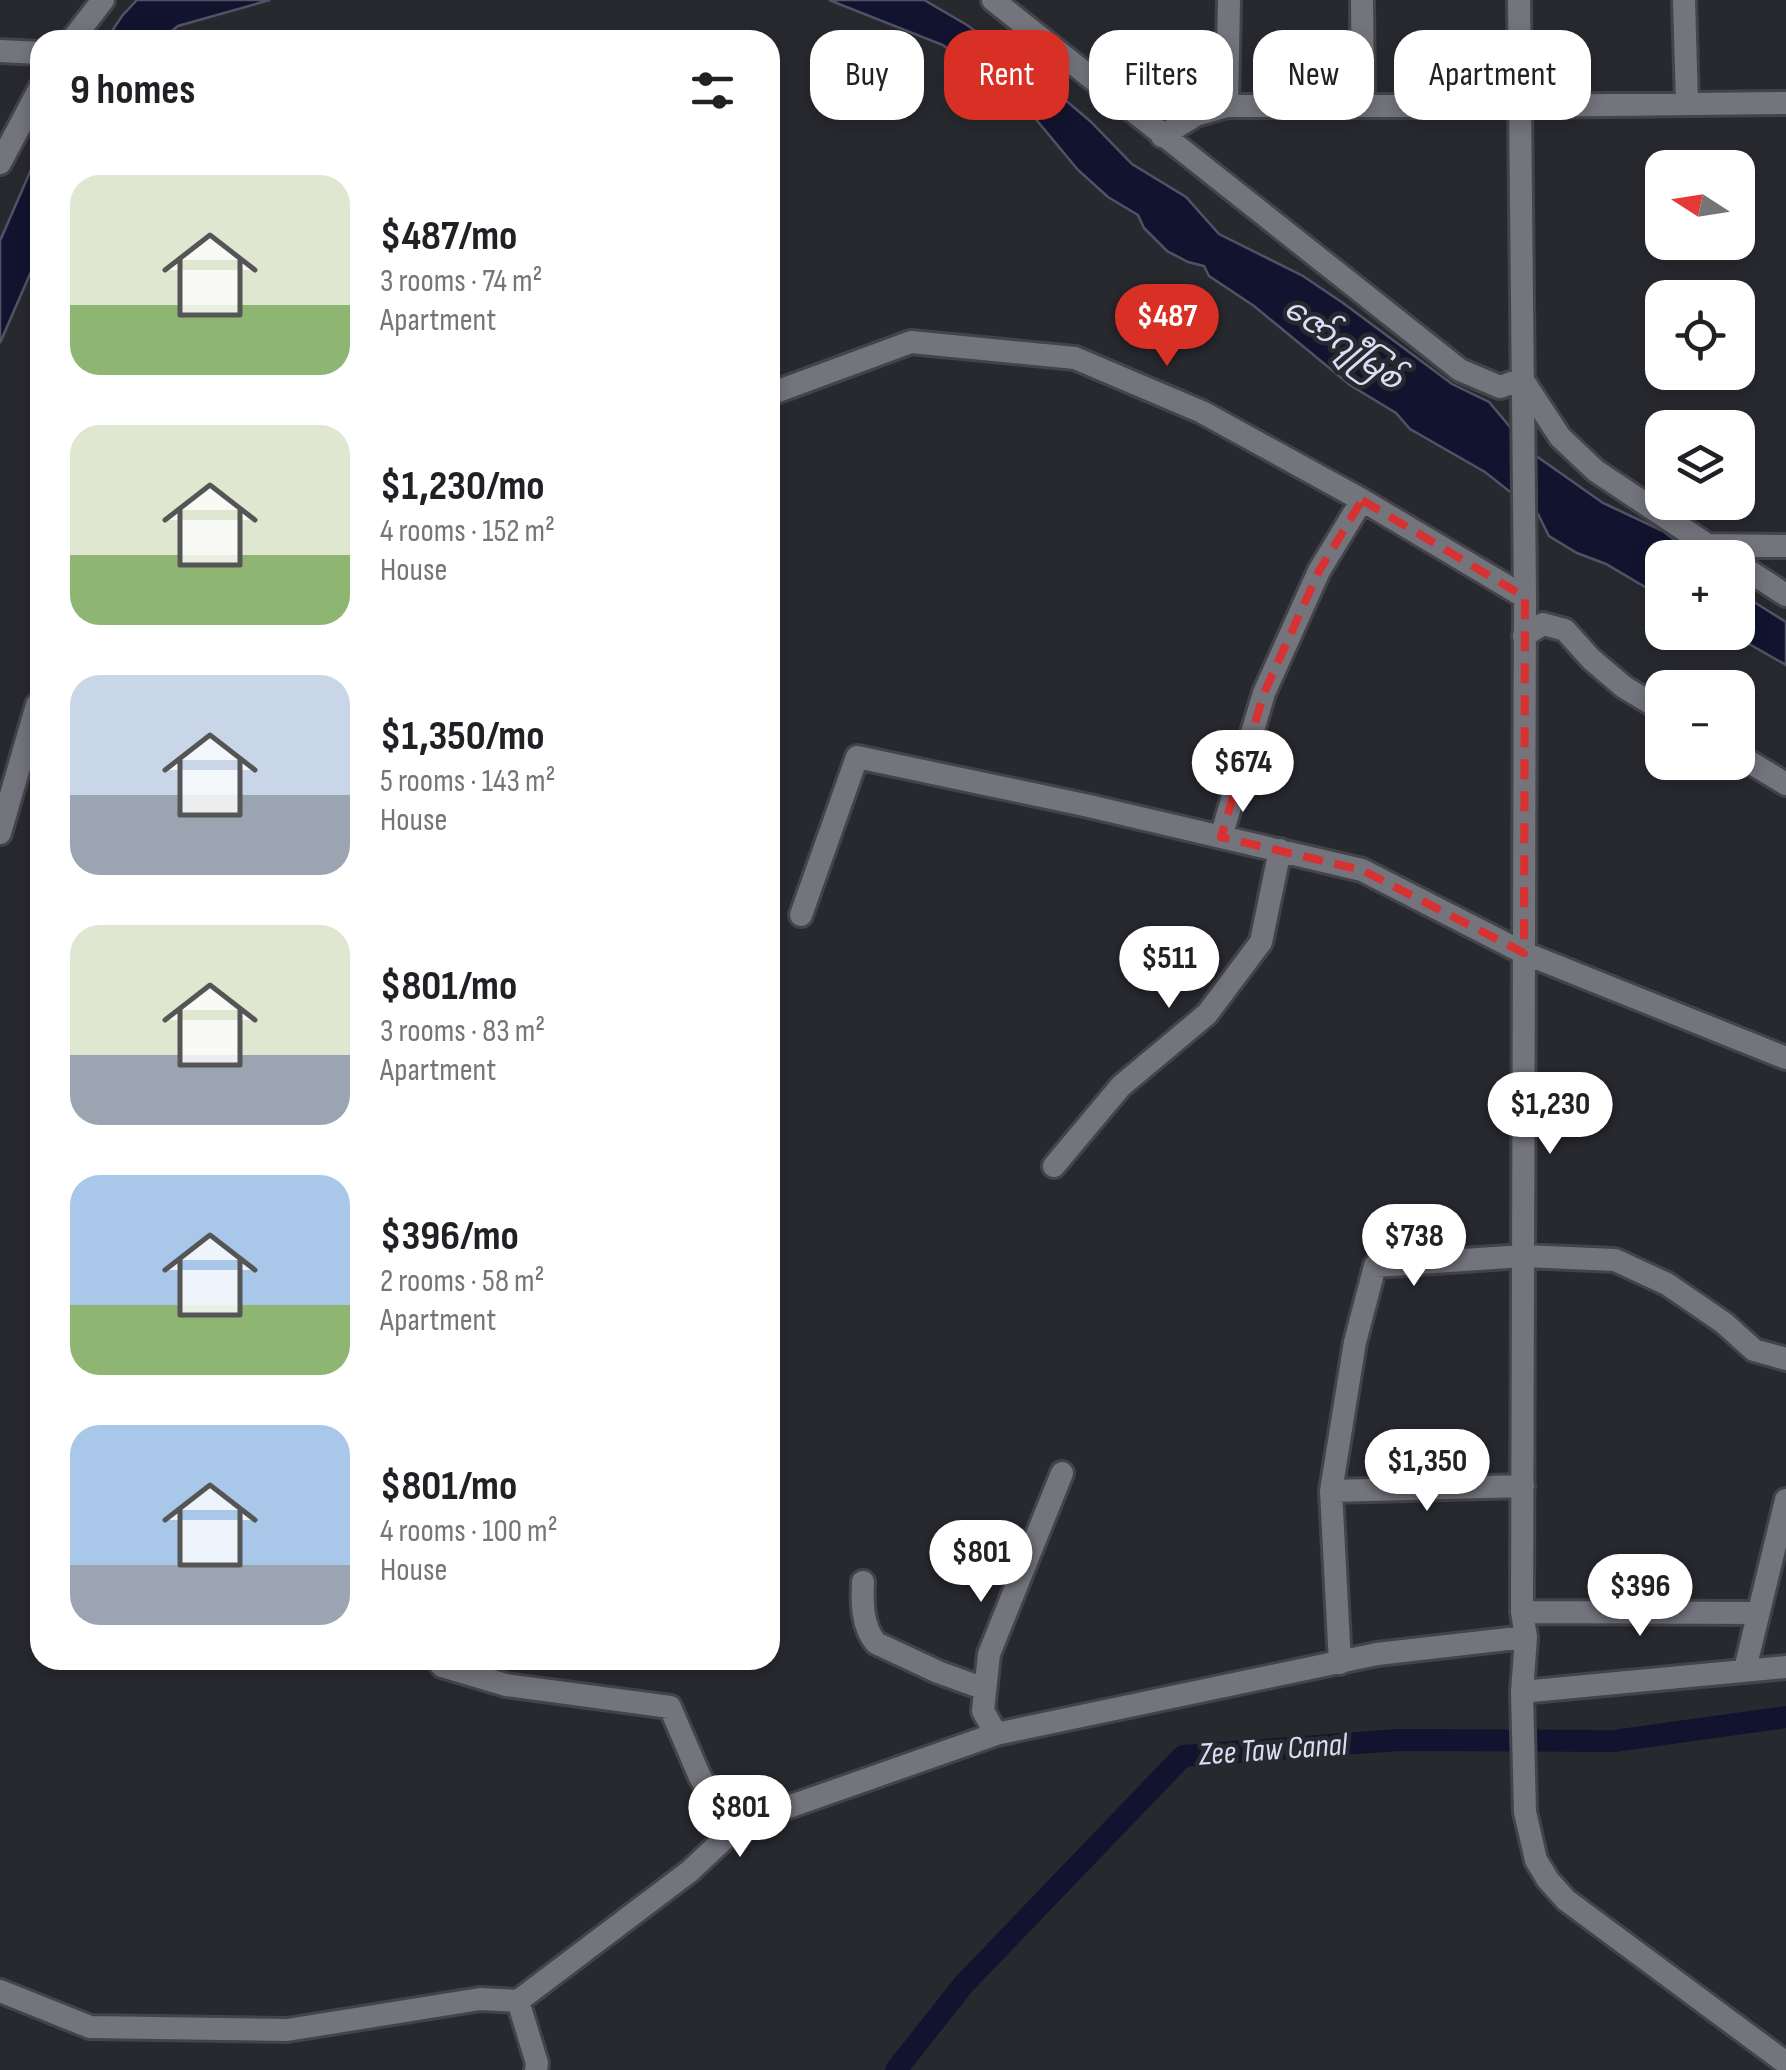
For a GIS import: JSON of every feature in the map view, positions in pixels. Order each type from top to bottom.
[{"type":"street","points":[[80,30],[104,0]]},
{"type":"street","points":[[993,0],[1460,370],[1500,387],[1522,378]]},
{"type":"street","points":[[1229,0],[1229,30]]},
{"type":"street","points":[[1362,0],[1362,30]]},
{"type":"street","points":[[1519,0],[1519,30]]},
{"type":"street","points":[[1684,0],[1687,103]]},
{"type":"street","points":[[0,51],[30,52]]},
{"type":"street","points":[[1591,105],[1786,103]]},
{"type":"street","points":[[0,164],[30,107]]},
{"type":"street","points":[[1162,136],[1188,120]]},
{"type":"street","points":[[1520,120],[1525,597],[1522,1612],[1526,1637],[1522,1704],[1529,1838],[1536,1860],[1566,1900],[1786,2062]]},
{"type":"street","points":[[780,390],[911,342],[1075,358],[1202,412],[1362,500],[1525,597]]},
{"type":"street","points":[[1522,378],[1560,436],[1596,471],[1700,540]]},
{"type":"street","points":[[1221,836],[1264,693],[1319,570],[1362,500]]},
{"type":"street","points":[[1755,548],[1786,546]]},
{"type":"street","points":[[1755,575],[1786,595]]},
{"type":"street","points":[[1524,636],[1543,624],[1565,630],[1591,659],[1645,699]]},
{"type":"street","points":[[0,833],[30,729]]},
{"type":"street","points":[[800,916],[858,757],[1362,870],[1524,953],[1786,1058]]},
{"type":"street","points":[[1755,765],[1786,784]]},
{"type":"street","points":[[1054,1166],[1121,1086],[1207,1014],[1261,942],[1280,850]]},
{"type":"street","points":[[1340,1664],[1330,1491],[1355,1342],[1376,1266],[1523,1256],[1615,1260],[1667,1284],[1724,1323],[1754,1350],[1786,1359]]},
{"type":"street","points":[[996,1734],[983,1711],[989,1654],[1062,1473]]},
{"type":"street","points":[[1330,1491],[1523,1486]]},
{"type":"street","points":[[1745,1669],[1786,1500]]},
{"type":"street","points":[[864,1582],[862,1605],[870,1637],[876,1643],[985,1689]]},
{"type":"street","points":[[1522,1612],[1758,1613]]},
{"type":"street","points":[[0,1991],[90,2027],[287,2030],[480,1999],[518,2001],[690,1871],[740,1824],[996,1734],[1378,1654],[1526,1637]]},
{"type":"street","points":[[1522,1704],[1745,1669],[1786,1667]]},
{"type":"street","points":[[455,1670],[506,1686],[670,1708],[700,1777],[733,1831]]},
{"type":"street","points":[[518,2001],[536,2070]]},
{"type":"highlighted area","points":[[1362,500],[1525,597],[1524,953],[1362,870],[1221,837],[1264,693],[1319,571]]},
{"type":"water","points":[[137,0],[270,0],[173,30],[113,30]]},
{"type":"water","points":[[829,0],[924,0],[974,30],[944,30],[944,46],[924,38],[924,30],[905,30]]},
{"type":"water","name":"ဇော်ဂျီမြစ်","points":[[1069,103],[1132,164],[1186,197],[1219,234],[1303,276],[1452,384],[1489,402],[1532,453],[1603,503],[1675,540],[1645,540],[1645,587],[1549,536],[1538,514],[1485,472],[1410,429],[1396,413],[1350,385],[1254,306],[1209,276],[1204,266],[1167,251],[1144,228],[1138,215],[1108,197],[1078,170],[1036,120],[1069,120]]},
{"type":"water","points":[[30,172],[30,274],[0,343],[0,241]]},
{"type":"water","points":[[1755,603],[1786,622],[1786,665],[1755,647]]},
{"type":"waterway","name":"Zee Taw Canal","points":[[896,2070],[964,1984],[1183,1756],[1398,1740],[1614,1741],[1786,1717]]}]
